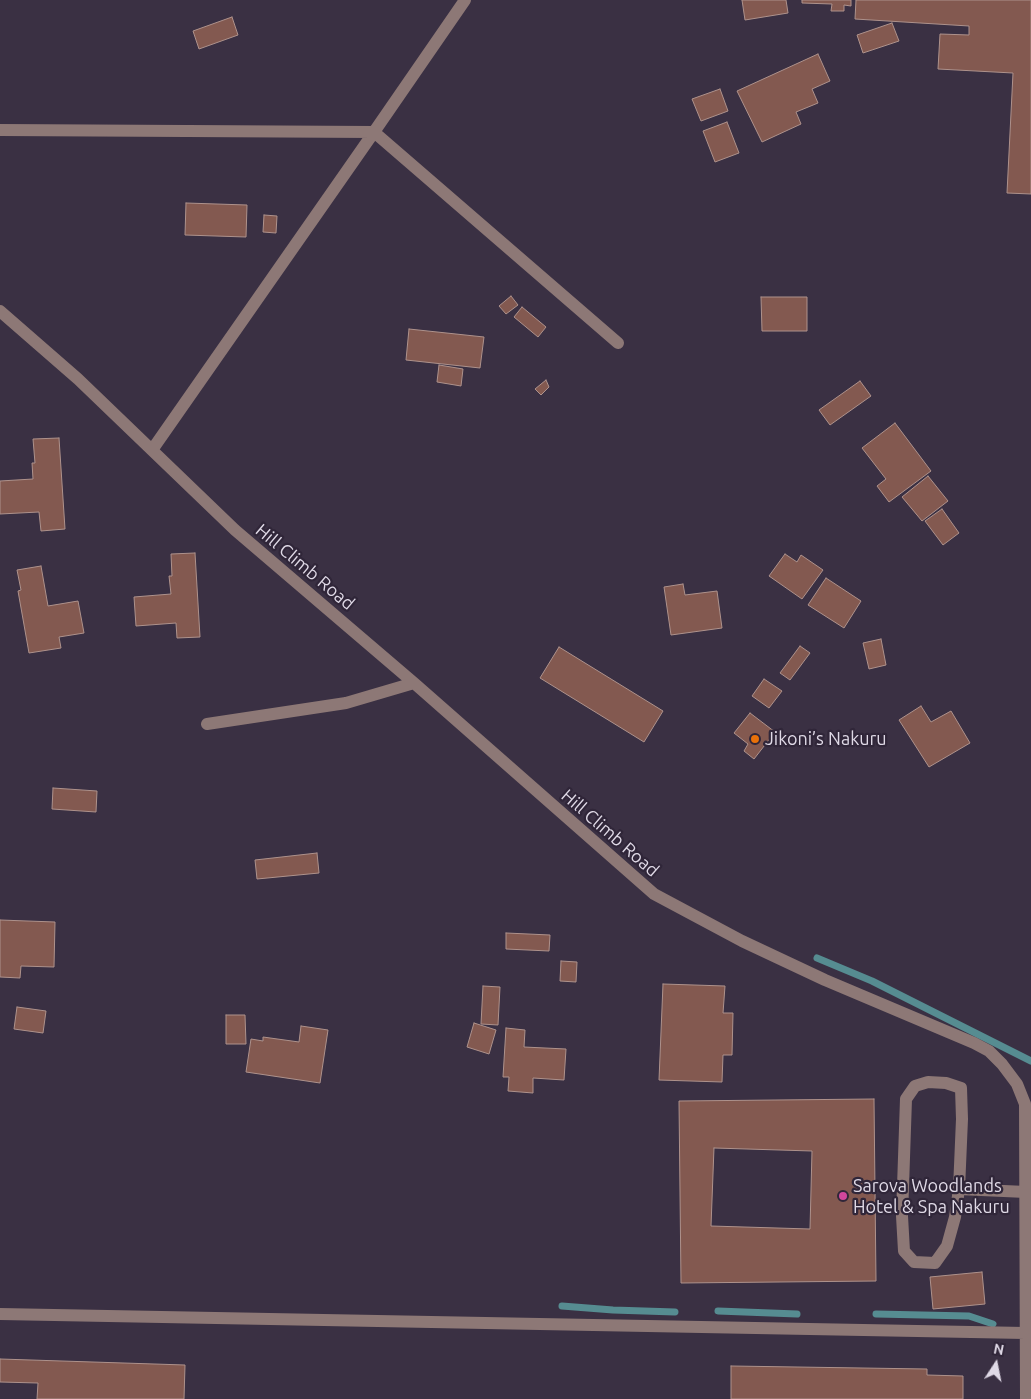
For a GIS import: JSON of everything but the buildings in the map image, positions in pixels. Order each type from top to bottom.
[{"type":"street","points":[[152,450],[465,0]]},
{"type":"street","points":[[0,130],[374,132],[618,343]]},
{"type":"street","name":"Hill Climb Road","points":[[0,311],[78,379],[235,530],[414,683],[644,886],[663,900],[742,941],[825,980],[989,1051],[1017,1084],[1025,1104],[1026,1399]]},
{"type":"street","points":[[207,724],[346,703],[414,683]]},
{"type":"street","points":[[928,1082],[946,1083],[961,1088],[962,1119],[959,1189],[955,1217],[947,1246],[935,1263],[914,1262],[904,1251],[902,1216],[906,1099],[915,1086],[928,1082]]},
{"type":"street","points":[[959,1189],[1026,1192]]},
{"type":"street","points":[[0,1314],[1025,1333]]},
{"type":"waterway","points":[[817,958],[872,981],[1031,1061]]},
{"type":"waterway","points":[[562,1306],[675,1312]]},
{"type":"waterway","points":[[718,1311],[797,1314]]},
{"type":"waterway","points":[[876,1314],[969,1316],[993,1324]]},
{"type":"place","name":"Jikoni’s Nakuru","points":[[755,739]]},
{"type":"place","name":"Sarova Woodlands Hotel & Spa Nakuru","points":[[843,1196]]}]
